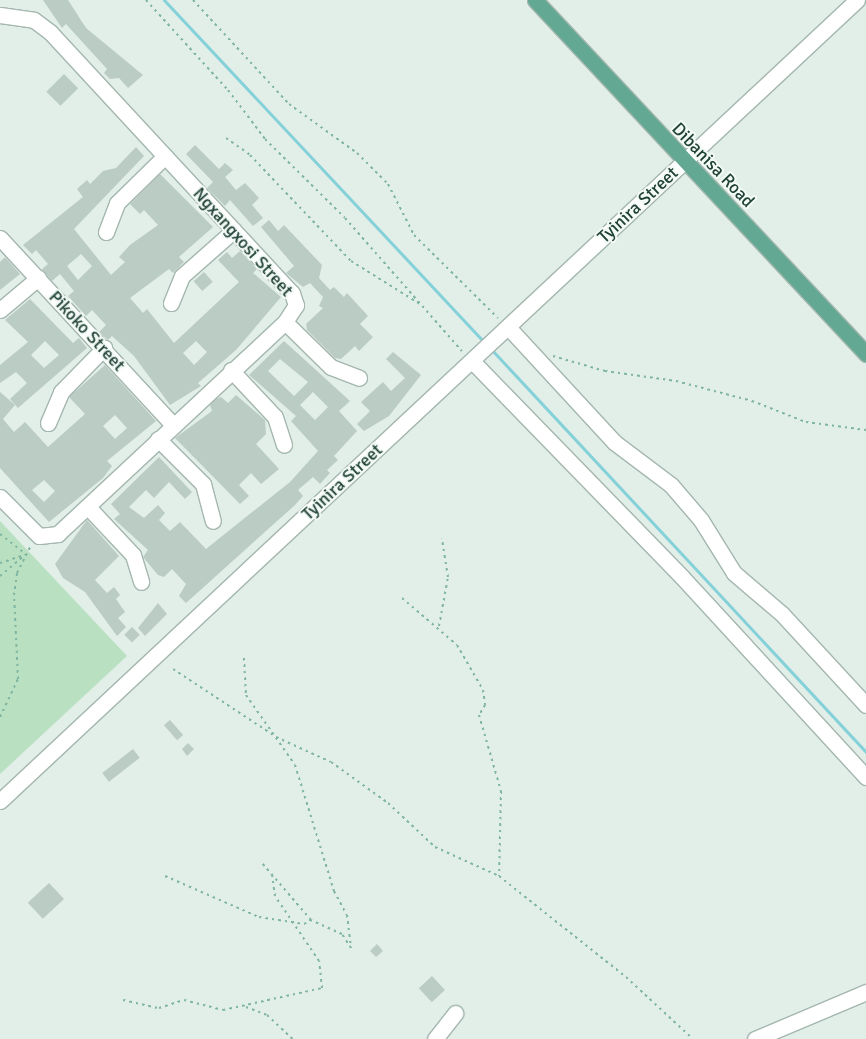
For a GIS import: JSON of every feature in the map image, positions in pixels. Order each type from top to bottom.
[{"type":"main road","name":"Dibanisa Road","points":[[535,0],[866,341]]},
{"type":"main road","name":"Dibanisa Road","points":[[548,0],[687,158],[866,354]]},
{"type":"street","name":"Tyinira Street","points":[[0,801],[857,0]]},
{"type":"street","name":"Ngxangxosi Street","points":[[0,16],[25,18],[42,25],[292,293],[296,305],[285,322],[231,370],[58,534],[39,536]]},
{"type":"street","points":[[106,232],[117,203],[164,156]]},
{"type":"street","points":[[171,303],[182,276],[234,230]]},
{"type":"street","name":"Pikoko Street","points":[[0,238],[104,348],[173,425]]},
{"type":"street","points":[[0,310],[38,278]]},
{"type":"street","points":[[285,322],[331,367],[359,378]]},
{"type":"street","points":[[504,331],[526,349],[614,442],[671,485],[701,520],[734,573],[782,614],[866,705]]},
{"type":"street","points":[[48,423],[61,392],[104,348]]},
{"type":"street","points":[[476,358],[866,777]]},
{"type":"street","points":[[231,370],[275,417],[284,446]]},
{"type":"street","points":[[158,439],[203,484],[213,521]]},
{"type":"street","points":[[0,497],[39,536]]},
{"type":"street","points":[[88,507],[133,555],[141,582]]},
{"type":"street","points":[[755,1039],[866,992]]},
{"type":"street","points":[[435,1039],[455,1013]]},
{"type":"path","points":[[146,0],[228,90],[265,138],[346,218],[422,305],[476,358]]},
{"type":"path","points":[[193,0],[294,108],[357,153],[388,184],[414,236],[504,331]]},
{"type":"path","points":[[226,138],[250,155],[351,261],[422,305]]},
{"type":"path","points":[[526,349],[605,371],[676,380],[752,401],[806,422],[866,430]]},
{"type":"path","points":[[0,534],[26,554]]},
{"type":"path","points":[[0,718],[18,679],[12,614],[17,573],[26,554],[39,536]]},
{"type":"path","points":[[439,626],[448,577],[442,538]]},
{"type":"path","points":[[0,563],[26,554]]},
{"type":"path","points":[[0,576],[26,554]]},
{"type":"path","points":[[402,598],[417,613],[439,626],[471,664],[483,690],[485,705],[479,715],[501,791],[499,876]]},
{"type":"path","points":[[244,658],[246,695],[295,765],[308,800],[334,891],[347,915],[352,948],[342,934],[311,920],[262,863]]},
{"type":"path","points":[[172,669],[276,737],[331,762],[388,803],[435,848],[499,876],[626,977],[692,1039]]},
{"type":"path","points":[[123,1000],[159,1008],[184,1000],[216,1009],[243,1007],[322,988],[319,961],[291,921],[271,887],[272,874]]},
{"type":"path","points":[[165,876],[259,917],[304,924],[311,920]]},
{"type":"path","points":[[243,1007],[268,1015],[293,1039]]},
{"type":"green space","points":[[0,521],[127,656],[0,774]]},
{"type":"building","points":[[43,0],[68,0],[86,28],[143,75],[128,88],[119,78],[110,79],[104,73],[107,69],[66,24],[62,28]]},
{"type":"building","points":[[64,74],[78,88],[60,106],[46,92]]},
{"type":"building","points":[[195,145],[219,169],[225,163],[233,170],[225,177],[236,190],[245,183],[259,198],[252,205],[263,218],[253,226],[230,200],[225,206],[207,188],[213,182],[186,154]]},
{"type":"building","points":[[136,147],[144,156],[74,229],[111,275],[125,262],[119,257],[130,245],[158,225],[144,210],[140,214],[130,204],[160,174],[213,227],[179,257],[184,262],[173,273],[169,269],[130,298],[143,313],[147,309],[174,343],[239,282],[218,260],[227,252],[232,258],[240,251],[257,269],[253,273],[281,297],[236,350],[198,383],[201,386],[170,405],[134,356],[112,336],[108,340],[99,332],[106,325],[92,310],[86,316],[68,296],[74,291],[60,274],[52,281],[42,269],[48,264],[36,250],[32,254],[23,245],[83,197],[77,189],[87,180],[90,184],[103,171],[116,168]],"holes":[[[81,254],[92,266],[78,280],[67,266]],[[196,341],[207,352],[194,365],[183,353]]]},
{"type":"building","points":[[269,220],[278,231],[284,225],[322,265],[319,278],[330,290],[334,287],[344,297],[347,293],[368,316],[360,324],[373,337],[359,351],[355,346],[341,359],[335,358],[307,330],[306,324],[323,308],[319,306],[323,297],[310,283],[303,287],[286,273],[294,266],[261,227]]},
{"type":"building","points":[[5,257],[20,274],[0,290],[0,262]]},
{"type":"building","points":[[204,272],[213,282],[202,291],[194,281]]},
{"type":"building","points":[[30,299],[73,343],[79,338],[87,348],[18,408],[10,399],[27,383],[16,372],[0,383],[0,365],[28,342],[5,320]],"holes":[[[45,341],[59,355],[44,368],[31,355]]]},
{"type":"building","points":[[284,341],[350,401],[339,411],[357,431],[334,456],[338,460],[327,470],[330,473],[320,484],[313,477],[298,490],[303,496],[295,505],[186,603],[179,596],[186,584],[172,569],[164,577],[158,575],[143,557],[148,550],[114,519],[120,514],[111,504],[159,457],[192,492],[185,499],[169,482],[154,498],[146,490],[129,507],[144,518],[158,505],[165,513],[159,520],[170,531],[180,522],[206,549],[290,482],[318,451],[291,421],[296,416],[249,375]],"holes":[[[280,359],[308,382],[294,396],[268,371]],[[313,392],[328,407],[315,420],[300,405]]]},
{"type":"building","points":[[393,352],[421,375],[389,416],[364,431],[357,424],[370,411],[361,402],[383,382],[391,391],[405,378],[386,359]]},
{"type":"building","points":[[105,365],[156,421],[107,461],[112,466],[103,478],[49,522],[0,468],[0,392],[15,405],[3,419],[14,432],[25,422],[48,447],[85,414],[69,397]],"holes":[[[115,415],[127,428],[115,439],[103,426]],[[44,480],[55,491],[44,502],[32,490]]]},
{"type":"building","points":[[236,395],[265,420],[266,434],[256,444],[279,469],[261,484],[251,473],[239,485],[249,496],[240,504],[175,438],[212,411],[210,405],[216,399],[221,397],[228,403]]},
{"type":"building","points":[[87,520],[119,556],[95,580],[107,593],[114,587],[120,595],[116,599],[125,612],[118,618],[126,627],[117,636],[85,592],[63,578],[55,564]]},
{"type":"building","points":[[158,603],[167,614],[145,636],[138,628]]},
{"type":"building","points":[[132,627],[140,635],[132,643],[124,635]]},
{"type":"building","points":[[170,720],[183,735],[177,740],[164,725]]},
{"type":"building","points":[[188,743],[194,749],[187,756],[182,749]]},
{"type":"building","points":[[133,749],[140,758],[109,782],[102,773]]},
{"type":"building","points":[[49,883],[64,899],[43,919],[28,903]]},
{"type":"building","points":[[377,944],[383,951],[376,957],[370,951]]},
{"type":"building","points":[[432,976],[445,990],[432,1002],[419,988]]},
{"type":"waterway","points":[[164,0],[485,343]]},
{"type":"waterway","points":[[491,349],[866,752]]}]
